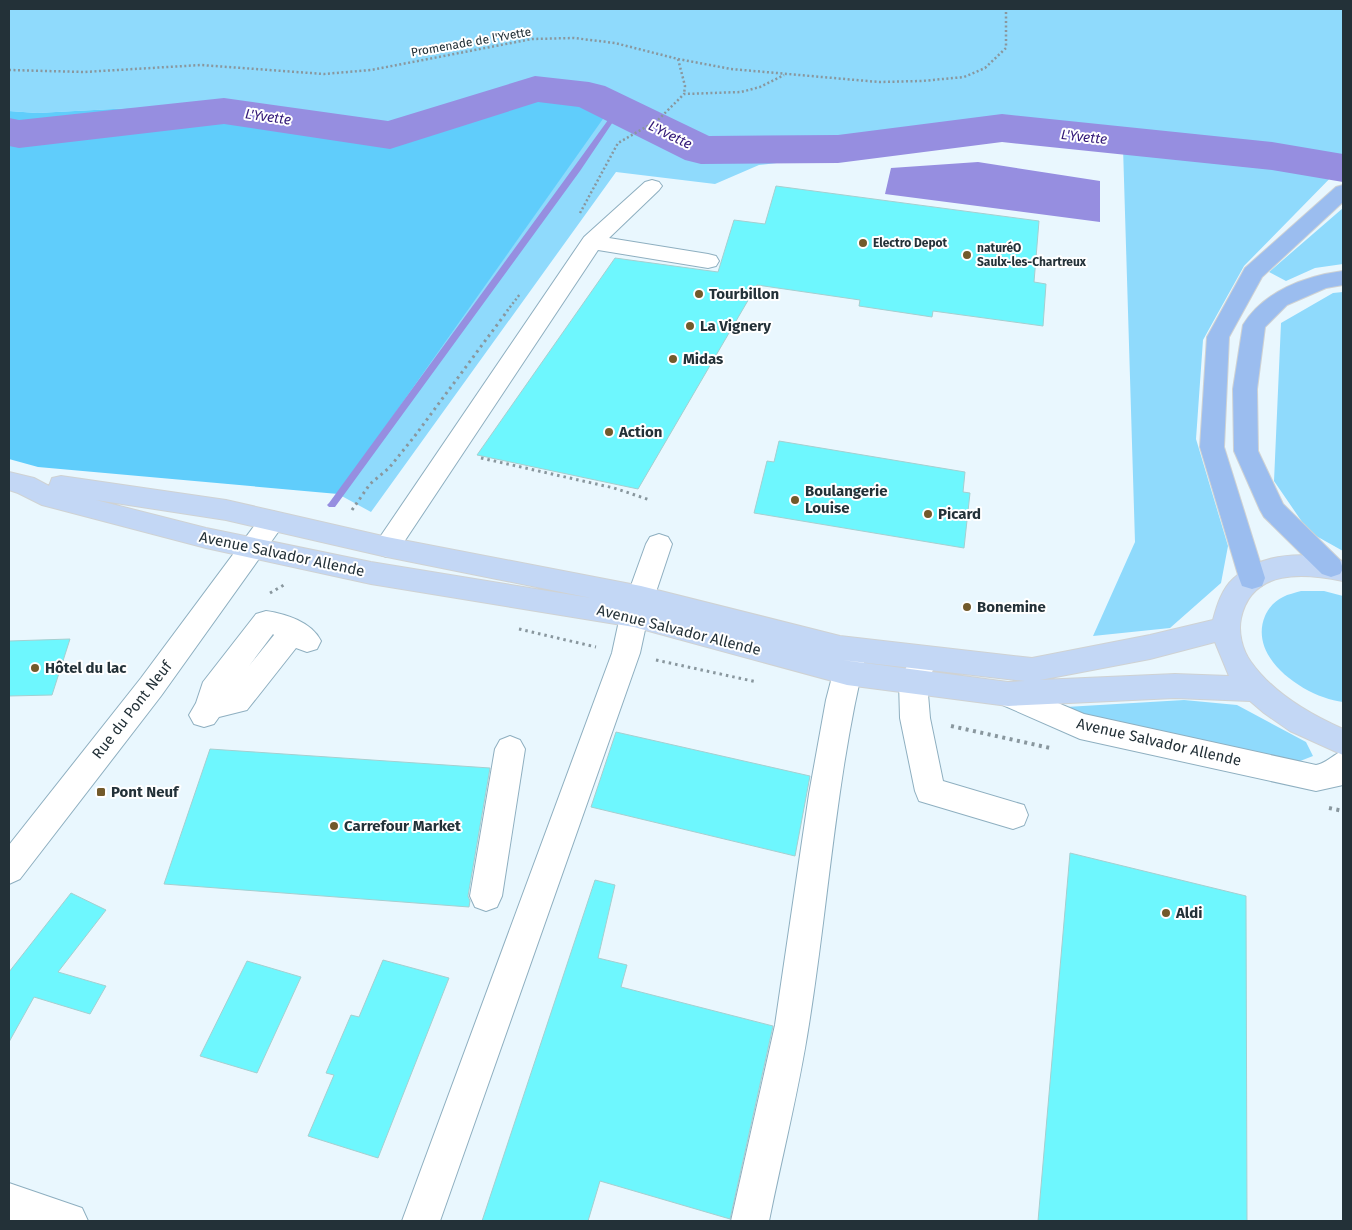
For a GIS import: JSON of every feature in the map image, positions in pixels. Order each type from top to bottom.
[{"type":"highway","points":[[1252,578],[1212,447],[1218,337],[1253,273],[1343,191]]},
{"type":"highway","points":[[1337,569],[1273,510],[1246,451],[1245,389],[1254,325],[1279,300],[1320,281],[1343,278]]},
{"type":"main road","points":[[17,483],[61,485],[226,510],[637,606]]},
{"type":"main road","name":"Avenue Salvador Allende","points":[[17,483],[51,498],[252,548],[371,573],[637,606],[850,662],[919,670],[1008,694]]},
{"type":"main road","points":[[1337,569],[1302,565],[1275,568],[1252,578],[1237,591],[1228,608],[1226,628],[1230,648],[1240,669],[1256,689],[1279,708],[1343,750]]},
{"type":"main road","points":[[919,670],[1032,670],[1150,647],[1226,628]]},
{"type":"main road","points":[[1008,694],[1175,686],[1256,689]]},
{"type":"street","points":[[387,547],[592,242],[652,186]]},
{"type":"street","points":[[592,242],[708,261]]},
{"type":"street","name":"Rue du Pont Neuf","points":[[9,869],[147,692],[272,520]]},
{"type":"street","points":[[421,1221],[626,653],[637,606],[659,544]]},
{"type":"street","points":[[207,711],[237,701],[300,637]]},
{"type":"street","points":[[750,1221],[792,1024],[824,794],[840,700],[850,662]]},
{"type":"street","points":[[919,670],[915,718],[930,792],[1013,816]]},
{"type":"street","name":"Avenue Salvador Allende","points":[[1008,694],[1080,726],[1316,778],[1333,775],[1343,750]]},
{"type":"street","points":[[486,896],[510,749]]},
{"type":"street","points":[[9,1202],[69,1221]]},
{"type":"path","name":"Promenade de l'Yvette","points":[[9,70],[84,72],[201,65],[324,74],[371,70],[532,39],[574,38],[616,43],[678,59],[731,69],[879,82],[922,81],[964,76],[984,68],[1006,48],[1006,9]]},
{"type":"path","points":[[576,219],[618,143],[658,120],[684,94],[685,86],[678,59]]},
{"type":"path","points":[[684,94],[741,92],[786,74]]},
{"type":"path","points":[[350,512],[370,484],[389,468],[414,437],[524,289]]},
{"type":"path","points":[[442,465],[468,455],[614,488],[650,500]]},
{"type":"shaded area","points":[[9,9],[1343,9],[1343,165],[1244,266],[1203,340],[1196,439],[1228,546],[1221,583],[1170,628],[1093,636],[1135,542],[1123,147],[1003,136],[759,165],[715,184],[616,172],[371,512],[338,494],[616,99],[454,106],[401,123],[360,123],[288,110],[227,103],[37,113],[9,111]]},
{"type":"shaded area","points":[[546,79],[586,86],[617,99],[338,494],[38,467],[9,459],[9,111],[37,113],[227,103],[288,110],[360,123],[401,123]]},
{"type":"shaded area","points":[[978,162],[1100,181],[1100,222],[885,194],[891,168]]},
{"type":"shaded area","points":[[1343,208],[1343,264],[1315,268],[1286,281],[1269,272]]},
{"type":"shaded area","points":[[1343,292],[1343,551],[1309,532],[1274,481],[1281,323],[1333,293]]},
{"type":"shaded area","points":[[1301,591],[1324,591],[1343,596],[1343,702],[1313,693],[1298,684],[1284,674],[1272,661],[1265,647],[1262,632],[1268,610],[1280,599]]},
{"type":"shaded area","points":[[1184,700],[1237,705],[1306,742],[1313,756],[1290,765],[1105,725],[1066,707]]},
{"type":"building","points":[[776,186],[1039,221],[1034,282],[1046,284],[1043,326],[933,311],[932,317],[859,306],[860,300],[757,285],[638,489],[477,455],[615,258],[718,272],[734,220],[765,224]]},
{"type":"building","points":[[779,441],[965,472],[963,492],[970,493],[964,548],[754,513],[767,461],[774,462]]},
{"type":"building","name":"Hôtel du lac","points":[[70,639],[52,695],[9,696],[9,641]]},
{"type":"building","points":[[616,732],[810,776],[795,856],[591,807]]},
{"type":"building","name":"Carrefour Market","points":[[210,749],[490,768],[468,896],[470,901],[469,907],[164,884]]},
{"type":"building","points":[[1070,853],[1246,896],[1247,1221],[1038,1221]]},
{"type":"building","points":[[595,880],[615,885],[598,958],[627,965],[621,987],[773,1026],[730,1219],[600,1181],[588,1221],[482,1221]]},
{"type":"building","points":[[71,893],[106,910],[58,972],[106,986],[90,1014],[34,997],[9,1042],[9,972]]},
{"type":"building","points":[[383,960],[449,978],[378,1158],[308,1136],[334,1075],[326,1073],[351,1015],[359,1017]]},
{"type":"building","points":[[247,961],[301,977],[257,1073],[200,1056]]},
{"type":"waterway","name":"L'Yvette","points":[[9,132],[19,134],[224,111],[390,135],[535,89],[589,95],[701,150],[838,149],[1002,128],[1272,156],[1343,168]]},
{"type":"waterway","points":[[332,505],[618,110]]},
{"type":"place","name":"Electro Depot","points":[[863,243]]},
{"type":"place","name":"naturéO Saulx-les-Chartreux","points":[[967,255]]},
{"type":"place","name":"Tourbillon","points":[[699,294]]},
{"type":"place","name":"La Vignery","points":[[690,326]]},
{"type":"place","name":"Midas","points":[[673,359]]},
{"type":"place","name":"Action","points":[[609,432]]},
{"type":"place","name":"Boulangerie Louise","points":[[795,500]]},
{"type":"place","name":"Picard","points":[[928,514]]},
{"type":"place","name":"Bonemine","points":[[967,607]]},
{"type":"place","name":"Hôtel du lac","points":[[35,668]]},
{"type":"place","name":"Pont Neuf","points":[[101,792]]},
{"type":"place","name":"Carrefour Market","points":[[334,826]]},
{"type":"place","name":"Aldi","points":[[1166,913]]}]
